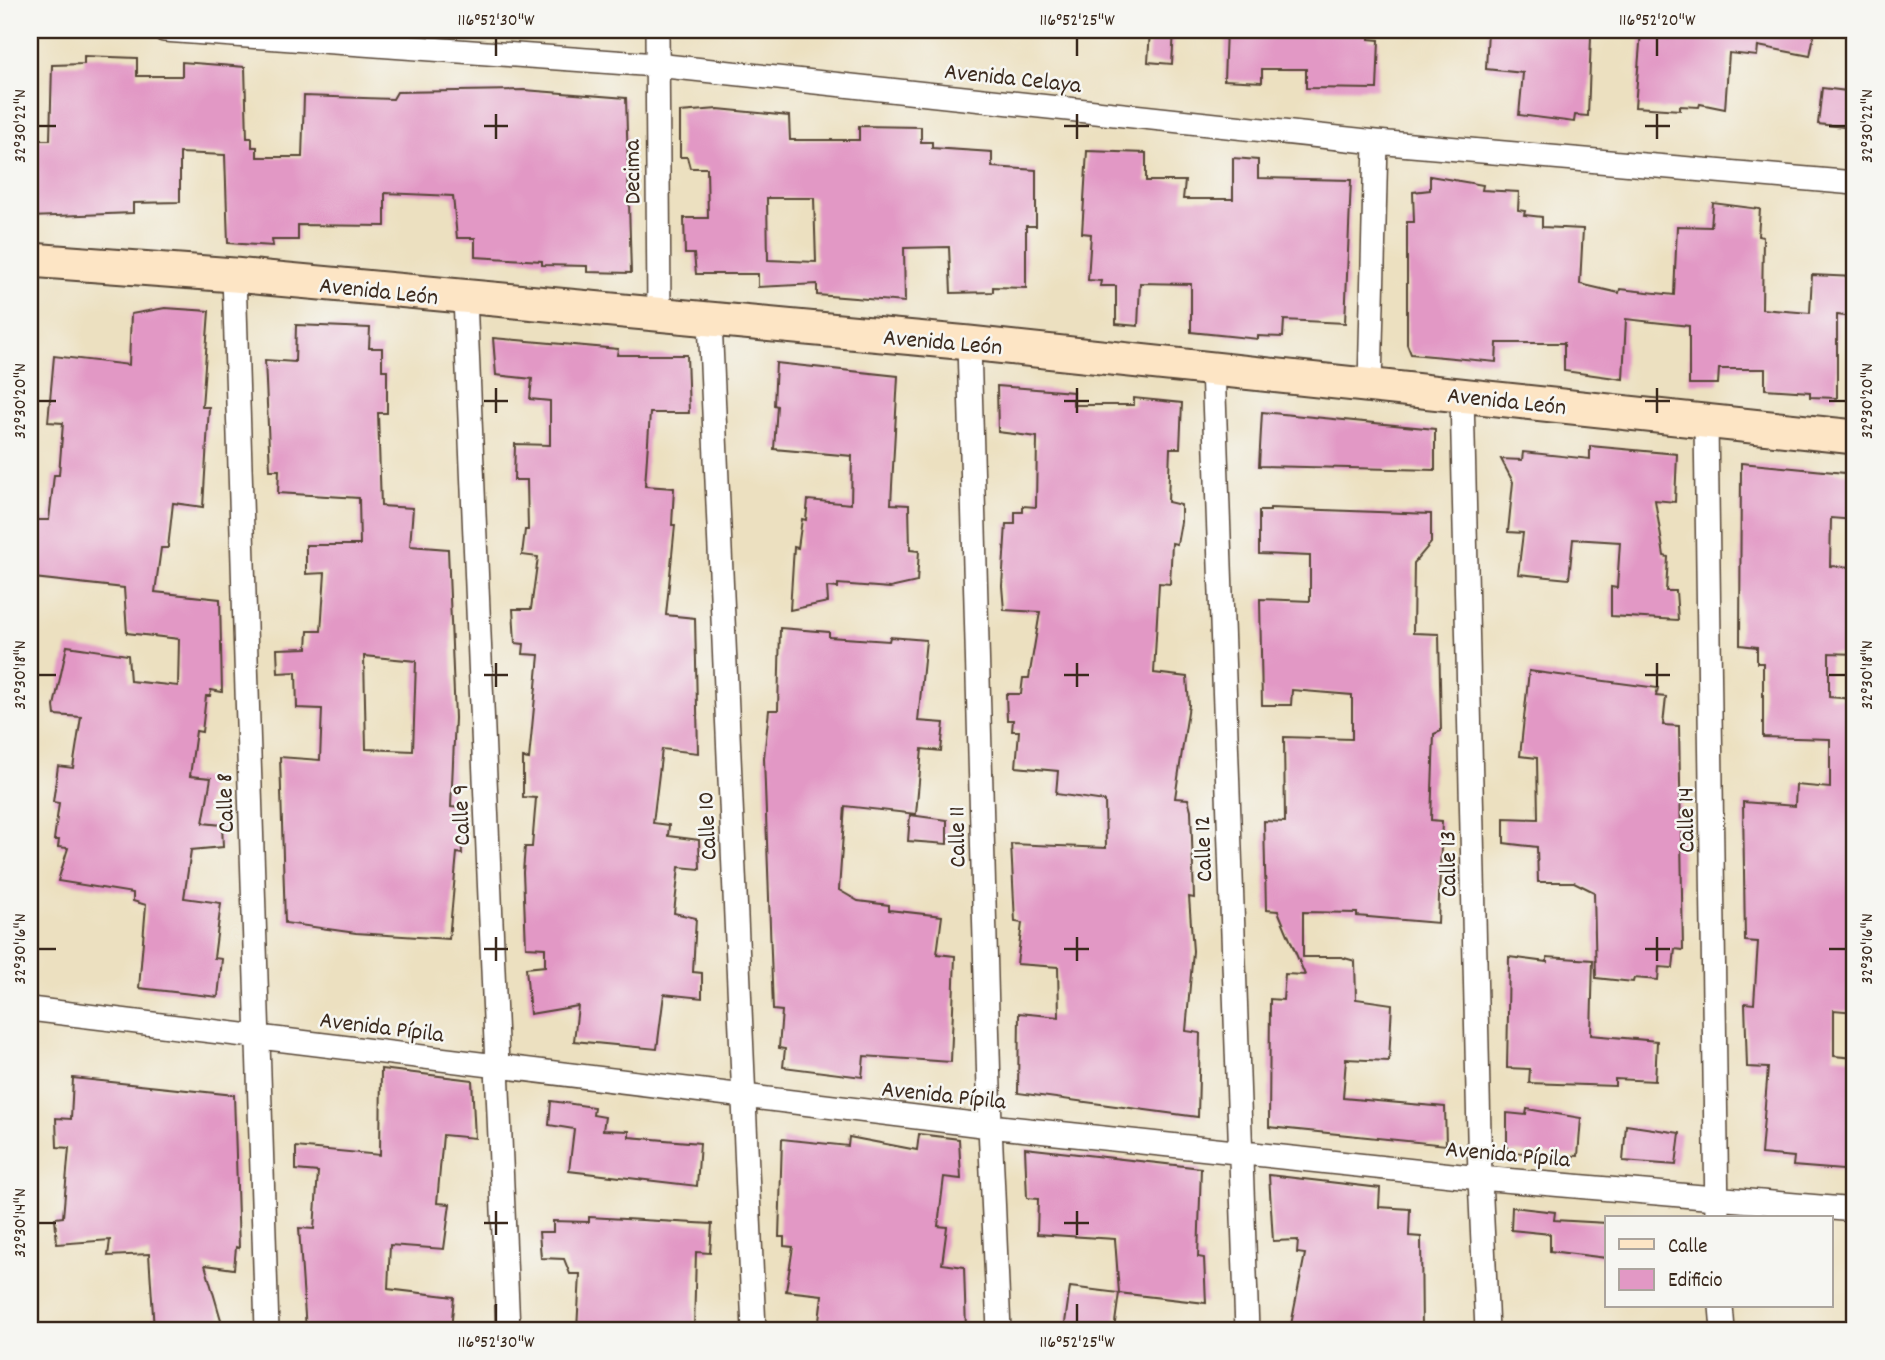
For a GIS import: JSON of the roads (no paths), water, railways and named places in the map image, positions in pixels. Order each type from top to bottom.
[{"type":"street","name":"Avenida Celaya","points":[[164,30],[656,65],[1376,142],[1855,183]]},
{"type":"street","name":"Decima","points":[[657,30],[659,314]]},
{"type":"street","points":[[1370,385],[1376,142]]},
{"type":"street","name":"Avenida León","points":[[30,260],[234,275],[969,343],[1855,437]]},
{"type":"street","name":"Calle 8","points":[[234,275],[267,1330]]},
{"type":"street","name":"Calle 9","points":[[465,298],[508,1330]]},
{"type":"street","name":"Calle 10","points":[[709,320],[754,1330]]},
{"type":"street","name":"Calle 11","points":[[969,343],[990,1126],[999,1330]]},
{"type":"street","name":"Calle 12","points":[[1213,367],[1238,1150],[1247,1330]]},
{"type":"street","name":"Calle 13","points":[[1462,396],[1480,1178],[1488,1330]]},
{"type":"street","name":"Calle 14","points":[[1706,422],[1716,1208]]},
{"type":"street","name":"Avenida Pípila","points":[[30,1009],[744,1098],[1238,1150],[1716,1208],[1855,1210]]},
{"type":"street","points":[[1721,1308],[1723,1330]]}]
